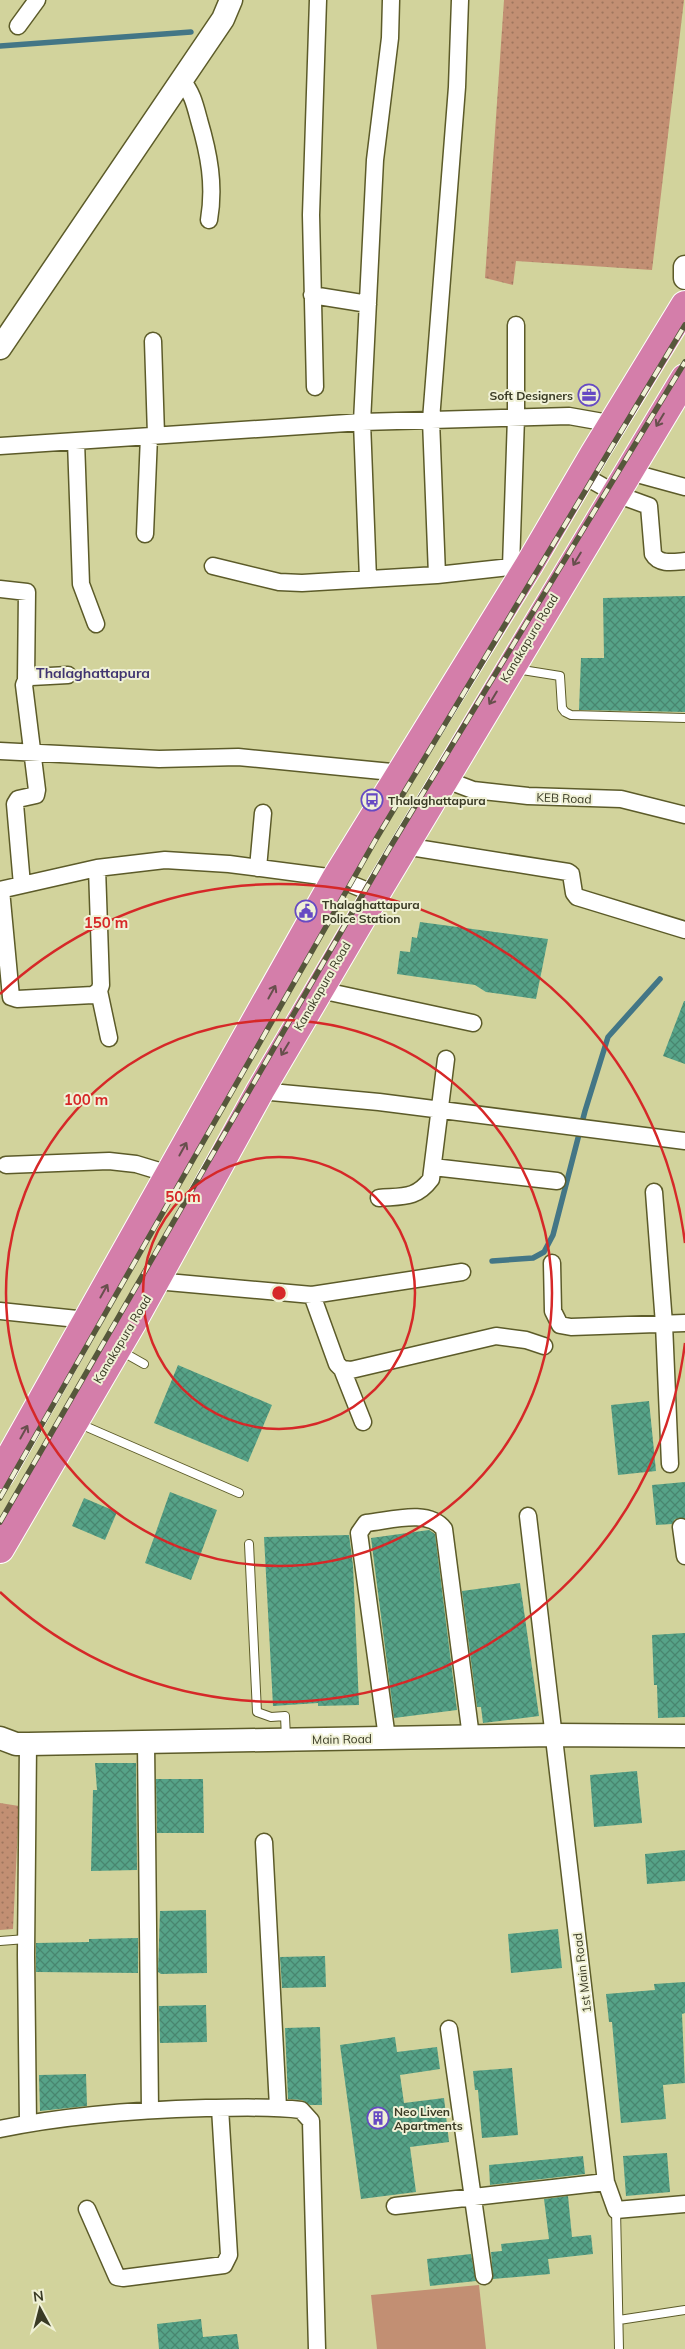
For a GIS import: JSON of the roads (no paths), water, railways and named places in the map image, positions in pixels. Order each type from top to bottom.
[{"type":"highway","points":[[0,1475],[336,878],[402,773],[520,566],[612,426],[685,305]]},
{"type":"highway","name":"Kanakapura Road","points":[[0,1549],[156,1281],[260,1091],[375,894],[685,378]]},
{"type":"street","points":[[18,26],[37,0]]},
{"type":"street","points":[[0,348],[182,81],[223,19],[231,0]]},
{"type":"street","points":[[315,387],[311,215],[318,0]]},
{"type":"street","points":[[368,579],[362,422],[375,160],[390,38],[391,0]]},
{"type":"street","points":[[437,575],[431,420],[457,87],[460,0]]},
{"type":"street","points":[[182,81],[193,98],[210,160],[212,194],[210,220]]},
{"type":"street","points":[[685,267],[685,278]]},
{"type":"street","points":[[312,295],[368,304]]},
{"type":"street","points":[[213,566],[279,582],[437,575],[520,566],[516,417],[516,325]]},
{"type":"street","points":[[144,534],[152,436],[153,341]]},
{"type":"street","points":[[0,446],[362,422],[569,416],[603,422],[612,426]]},
{"type":"street","points":[[76,441],[82,584],[96,624]]},
{"type":"street","points":[[581,474],[623,483],[685,487]]},
{"type":"street","points":[[623,483],[649,506],[653,554],[655,558],[659,562],[685,562]]},
{"type":"street","points":[[0,589],[27,592],[26,680],[24,685],[37,790],[36,795],[18,799],[15,804],[22,885]]},
{"type":"street","points":[[26,680],[31,677],[68,675]]},
{"type":"street","points":[[0,751],[159,759],[238,757],[402,773]]},
{"type":"street","name":"KEB Road","points":[[444,779],[473,790],[519,795],[621,800],[685,815]]},
{"type":"street","points":[[258,868],[263,813]]},
{"type":"street","points":[[404,846],[568,872],[571,874],[574,893],[577,897],[685,930]]},
{"type":"street","points":[[99,991],[93,995],[17,999],[11,996],[0,890],[97,868],[165,860],[229,864],[336,878],[375,894]]},
{"type":"street","points":[[97,868],[101,985],[99,991],[109,1038]]},
{"type":"street","points":[[320,990],[473,1023]]},
{"type":"street","points":[[379,1198],[411,1195],[422,1191],[432,1179],[446,1059]]},
{"type":"street","points":[[260,1091],[439,1110],[685,1141]]},
{"type":"street","points":[[6,1165],[108,1161],[136,1164],[169,1174]]},
{"type":"street","points":[[433,1167],[557,1181]]},
{"type":"street","points":[[654,1192],[664,1324],[670,1464]]},
{"type":"street","points":[[552,1263],[553,1311],[560,1325],[571,1327],[685,1323]]},
{"type":"street","points":[[156,1281],[312,1295],[462,1272]]},
{"type":"street","points":[[312,1295],[337,1364],[342,1369],[363,1422]]},
{"type":"street","points":[[0,1311],[87,1320]]},
{"type":"street","points":[[342,1369],[351,1370],[496,1336],[526,1340],[544,1346]]},
{"type":"street","name":"1st Main Road","points":[[528,1516],[606,2182],[616,2210]]},
{"type":"street","points":[[388,1738],[359,1533],[366,1523],[423,1517],[438,1522],[444,1529],[471,1736]]},
{"type":"street","points":[[681,1527],[685,1556]]},
{"type":"street","name":"Main Road","points":[[0,1738],[16,1744],[28,1744],[471,1736],[685,1736]]},
{"type":"street","points":[[146,1743],[150,2110]]},
{"type":"street","points":[[28,1744],[26,1939],[28,2123]]},
{"type":"street","points":[[264,1842],[278,2107]]},
{"type":"street","points":[[448,2029],[474,2196],[484,2276]]},
{"type":"street","points":[[0,2128],[28,2123],[150,2110],[278,2107],[301,2110],[311,2121],[317,2349]]},
{"type":"street","points":[[87,2209],[117,2277],[123,2278],[224,2265],[229,2256],[220,2108]]},
{"type":"street","points":[[395,2206],[606,2182]]},
{"type":"street","points":[[616,2210],[685,2204]]},
{"type":"lane","points":[[511,668],[560,676],[562,708],[571,715],[685,718]]},
{"type":"lane","points":[[117,1348],[144,1364]]},
{"type":"lane","points":[[74,1421],[239,1493]]},
{"type":"lane","points":[[249,1544],[257,1712],[271,1717],[285,1716],[286,1740]]},
{"type":"lane","points":[[0,1941],[26,1939]]},
{"type":"lane","points":[[616,2210],[619,2349]]},
{"type":"lane","points":[[619,2320],[685,2310]]},
{"type":"waterway","points":[[0,46],[191,32]]},
{"type":"waterway","points":[[492,1261],[533,1258],[544,1252],[553,1235],[585,1111],[608,1037],[660,979]]},
{"type":"railway","points":[[0,1498],[376,839],[685,325]]},
{"type":"railway","points":[[0,1522],[389,849],[685,362]]},
{"type":"place","name":"Soft Designers","points":[[589,395]]},
{"type":"place","name":"Thalaghattapura","points":[[372,800]]},
{"type":"place","name":"Thalaghattapura Police Station","points":[[306,911]]},
{"type":"place","name":"Neo Liven Apartments","points":[[378,2118]]},
{"type":"district","name":"Thalaghattapura","points":[[93,673]]}]
